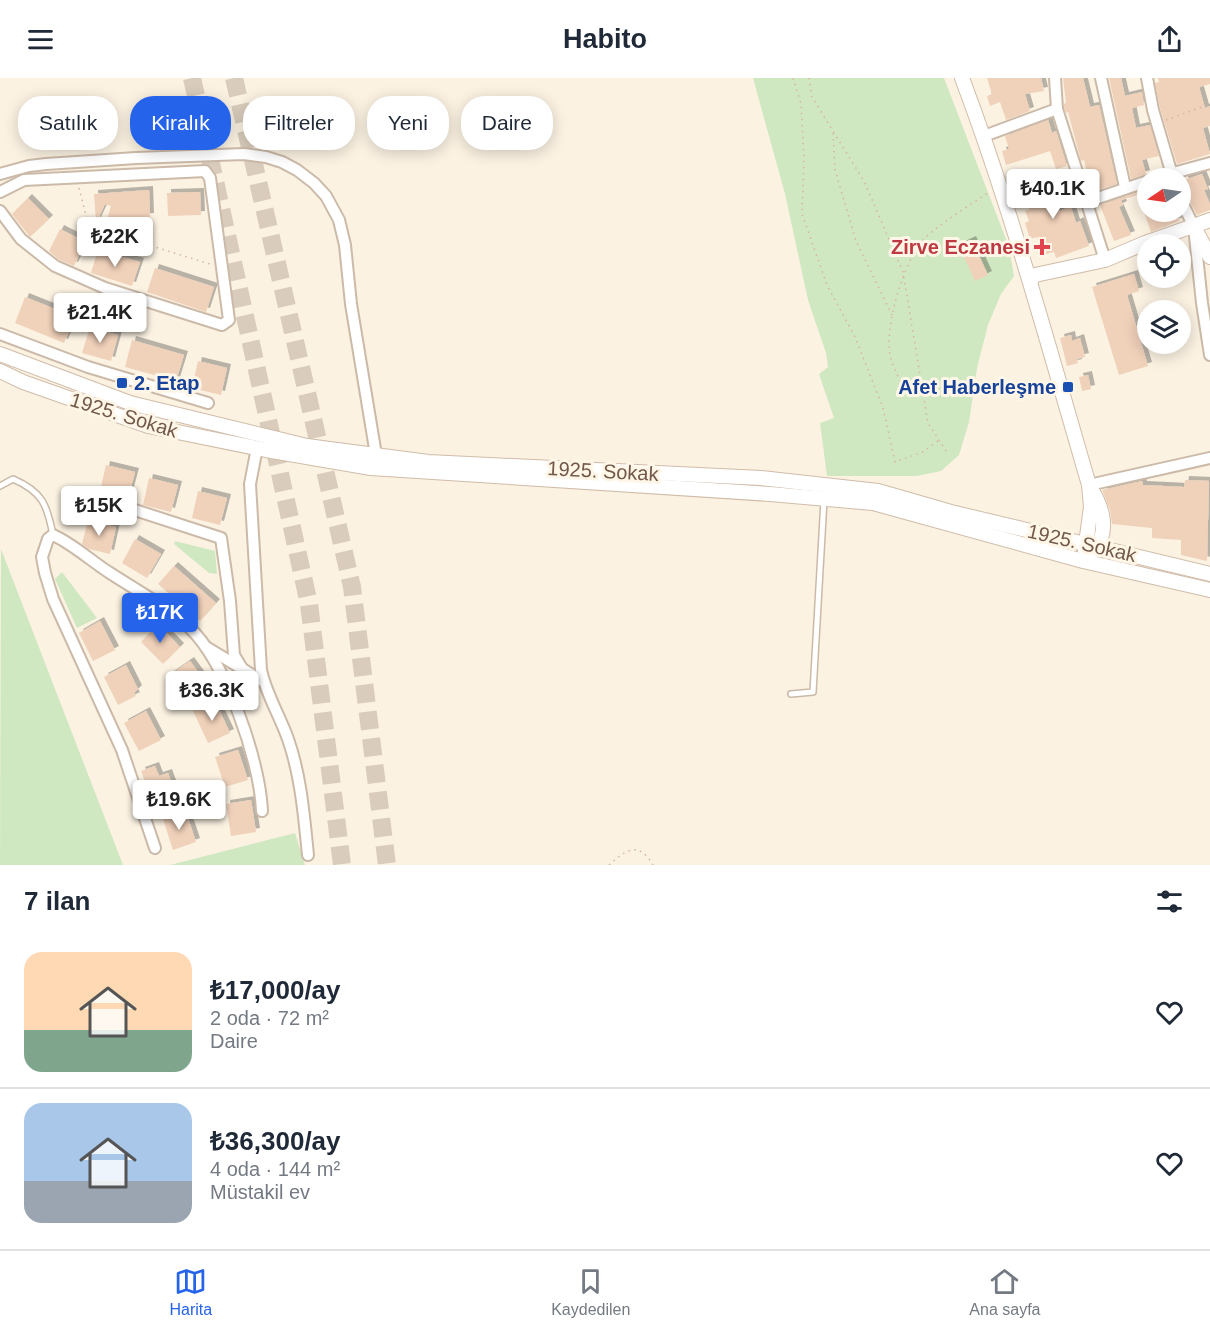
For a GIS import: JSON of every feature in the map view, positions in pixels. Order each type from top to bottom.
[{"type":"main road","points":[[962,78],[984,136],[1030,281],[1089,485],[1092,545],[1083,561]]},
{"type":"main road","points":[[1030,281],[1035,275],[1105,260],[1210,220]]},
{"type":"main road","points":[[1194,227],[1210,257]]},
{"type":"main road","name":"1925. Sokak","points":[[0,354],[130,403],[307,446],[428,462],[761,478],[866,490],[1210,574]]},
{"type":"main road","name":"1925. Sokak","points":[[0,371],[23,382],[148,426],[257,448],[371,468],[873,503],[1083,561],[1210,590]]},
{"type":"street","points":[[1055,78],[1057,109],[1105,260]]},
{"type":"street","points":[[1101,78],[1125,187]]},
{"type":"street","points":[[1147,78],[1156,124],[1170,168]]},
{"type":"street","points":[[984,136],[1057,109]]},
{"type":"street","points":[[0,174],[39,165],[244,154],[266,157],[297,170],[326,196],[339,220],[345,246],[351,304],[376,455]]},
{"type":"street","points":[[1191,170],[1210,163]]},
{"type":"street","points":[[39,165],[43,179]]},
{"type":"street","points":[[0,192],[24,180],[205,171],[210,178],[229,320],[222,325],[105,288],[55,266],[21,239],[0,211]]},
{"type":"street","points":[[1086,202],[1137,184]]},
{"type":"street","points":[[1191,221],[1194,227],[1210,355]]},
{"type":"street","points":[[0,334],[88,367],[208,403]]},
{"type":"street","points":[[257,448],[250,484],[261,670],[289,741],[296,768],[309,855]]},
{"type":"street","points":[[1089,485],[1210,459]]},
{"type":"street","points":[[104,500],[221,538],[230,601],[234,656],[243,670]]},
{"type":"street","points":[[155,848],[122,750],[53,599],[42,557],[48,539],[53,536],[165,609],[190,628],[215,664],[244,728],[261,793],[262,811]]},
{"type":"street","points":[[203,646],[264,682]]},
{"type":"lane","points":[[0,486],[14,479],[30,487],[44,504],[49,515],[53,536]]},
{"type":"lane","points":[[791,694],[813,692],[824,499]]},
{"type":"path","points":[[793,78],[801,104],[804,157],[802,214],[827,285],[855,337],[884,408],[896,462],[923,452],[939,440]]},
{"type":"path","points":[[809,78],[812,97],[864,181],[903,272],[928,423],[948,454]]},
{"type":"path","points":[[1156,124],[1210,104]]},
{"type":"path","points":[[833,130],[835,170],[856,241],[892,316]]},
{"type":"path","points":[[76,177],[87,219],[106,232],[222,267]]},
{"type":"path","points":[[922,385],[903,386],[888,348],[892,316],[903,272],[926,237],[999,184]]},
{"type":"path","points":[[609,865],[625,851],[633,849],[646,855],[653,865]]},
{"type":"green space","points":[[753,78],[944,78],[1009,247],[1014,276],[1001,294],[988,325],[977,368],[969,422],[959,455],[941,471],[917,476],[827,476],[820,423],[834,418],[819,374],[828,367],[826,353],[808,300],[785,194]]},
{"type":"green space","points":[[175,541],[215,551],[217,574],[209,573],[174,544]]},
{"type":"green space","points":[[1,549],[123,865],[0,865]]},
{"type":"green space","points":[[62,572],[97,618],[77,628],[55,579]]},
{"type":"green space","points":[[295,833],[305,865],[170,865]]},
{"type":"building","points":[[987,78],[1041,78],[1044,91],[1025,94],[1030,111],[1006,120],[1000,102],[990,106],[987,96],[992,94]]},
{"type":"building","points":[[1063,78],[1083,78],[1090,107],[1099,105],[1117,184],[1091,192],[1084,160],[1081,161],[1068,112],[1066,113],[1064,108],[1066,103]]},
{"type":"building","points":[[1109,78],[1121,78],[1125,96],[1142,92],[1144,105],[1132,108],[1136,128],[1150,125],[1159,156],[1142,160],[1144,168],[1137,168],[1137,177],[1131,179]]},
{"type":"building","points":[[1158,78],[1210,78],[1210,84],[1199,87],[1205,108],[1210,106],[1210,126],[1203,128],[1210,154],[1177,164],[1160,108],[1155,83],[1159,82]]},
{"type":"building","points":[[1048,120],[1052,133],[1056,131],[1067,166],[1056,169],[1050,151],[1006,165],[1002,151],[1009,149],[1005,136]]},
{"type":"building","points":[[1059,173],[1065,190],[1046,196],[1052,213],[1071,207],[1076,223],[1080,221],[1089,246],[1056,258],[1054,252],[1043,255],[1037,237],[1030,239],[1025,223],[1029,221],[1025,211],[1030,209],[1027,202],[1031,201],[1025,185]]},
{"type":"building","points":[[1202,174],[1208,189],[1204,190],[1210,210],[1197,215],[1191,204],[1191,178]]},
{"type":"building","points":[[1073,185],[1079,204],[1071,206],[1065,188]]},
{"type":"building","points":[[149,190],[150,217],[107,220],[111,206],[105,204],[96,223],[94,194]]},
{"type":"building","points":[[200,192],[201,215],[168,216],[167,193]]},
{"type":"building","points":[[1137,193],[1137,195],[1121,200],[1123,205],[1119,207],[1131,235],[1114,241],[1100,205]]},
{"type":"building","points":[[28,198],[49,219],[30,237],[12,214]]},
{"type":"building","points":[[1147,222],[1176,222],[1151,232]]},
{"type":"building","points":[[60,229],[86,242],[74,266],[58,259],[49,251]]},
{"type":"building","points":[[972,240],[988,275],[975,281],[959,246]]},
{"type":"building","points":[[98,250],[140,262],[132,286],[91,273]]},
{"type":"building","points":[[155,268],[214,287],[206,312],[147,292]]},
{"type":"building","points":[[1134,274],[1139,291],[1127,295],[1137,329],[1137,354],[1144,354],[1148,366],[1119,375],[1092,287]]},
{"type":"building","points":[[25,297],[75,317],[64,343],[15,323]]},
{"type":"building","points":[[90,327],[118,335],[111,361],[82,353]]},
{"type":"building","points":[[1071,335],[1072,341],[1080,338],[1085,357],[1077,359],[1078,363],[1067,366],[1060,338]]},
{"type":"building","points":[[132,340],[184,355],[176,381],[125,367]]},
{"type":"building","points":[[198,361],[227,368],[221,395],[192,388]]},
{"type":"building","points":[[1088,375],[1091,389],[1082,391],[1079,377]]},
{"type":"building","points":[[106,465],[135,472],[128,498],[100,491]]},
{"type":"building","points":[[149,478],[178,485],[171,512],[143,505]]},
{"type":"building","points":[[1185,480],[1209,481],[1207,561],[1181,555],[1181,540],[1152,538],[1152,528],[1112,524],[1110,510],[1102,490],[1142,481],[1143,485],[1184,487]]},
{"type":"building","points":[[198,491],[227,498],[220,525],[192,518]]},
{"type":"building","points":[[88,520],[116,527],[110,554],[89,549],[82,544]]},
{"type":"building","points":[[135,539],[161,554],[147,578],[122,563]]},
{"type":"building","points":[[174,566],[216,603],[200,621],[158,584]]},
{"type":"building","points":[[100,621],[115,650],[93,661],[79,633]]},
{"type":"building","points":[[158,624],[180,647],[163,664],[141,642]]},
{"type":"building","points":[[190,661],[209,687],[189,701],[170,675]]},
{"type":"building","points":[[126,665],[138,689],[134,693],[136,696],[118,705],[104,677]]},
{"type":"building","points":[[215,701],[230,733],[208,743],[193,711]]},
{"type":"building","points":[[146,711],[161,740],[139,751],[124,723]]},
{"type":"building","points":[[238,750],[248,780],[225,787],[215,757]]},
{"type":"building","points":[[155,766],[159,776],[168,773],[175,792],[152,801],[141,771]]},
{"type":"building","points":[[251,800],[256,832],[231,836],[226,804]]},
{"type":"building","points":[[186,812],[196,842],[173,850],[163,819]]},
{"type":"tunnel","points":[[192,78],[309,604],[342,865]]},
{"type":"tunnel","points":[[234,78],[352,587],[387,865]]},
{"type":"place","name":"Zirve Eczanesi","points":[[1042,247]]},
{"type":"place","name":"2. Etap","points":[[122,383]]},
{"type":"place","name":"Afet Haberleşme","points":[[1068,387]]}]
